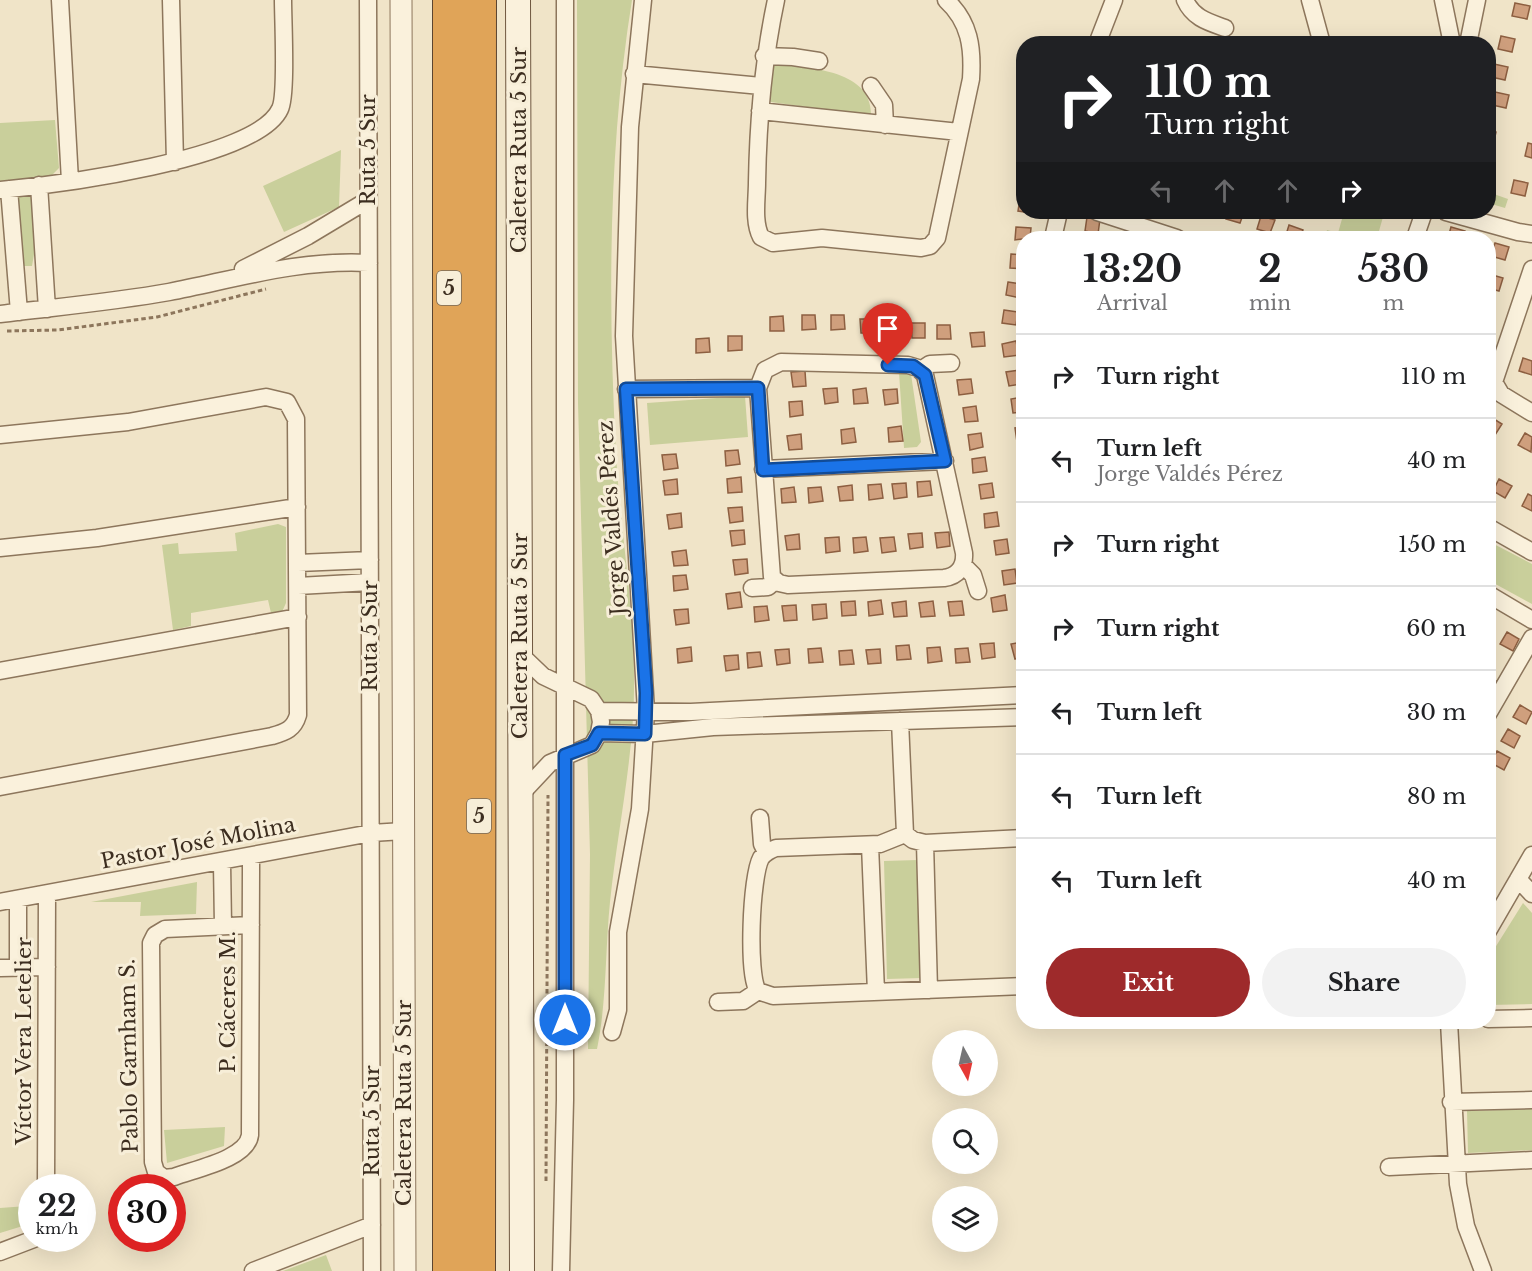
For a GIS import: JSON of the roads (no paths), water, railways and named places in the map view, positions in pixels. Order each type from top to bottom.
[{"type":"highway","name":"5","points":[[449,1271],[450,0]]},
{"type":"highway","name":"5","points":[[479,1271],[480,0]]},
{"type":"main road","name":"Caletera Ruta 5 Sur","points":[[518,0],[522,1271]]},
{"type":"street","points":[[60,0],[70,181]]},
{"type":"street","points":[[171,0],[175,162]]},
{"type":"street","points":[[19,312],[4,189],[70,181],[175,162],[232,143],[274,119],[282,103],[283,0]]},
{"type":"street","name":"Ruta 5 Sur","points":[[368,0],[372,1271]]},
{"type":"street","name":"Caletera Ruta 5 Sur","points":[[401,0],[405,1271]]},
{"type":"street","points":[[561,1271],[565,1100],[565,0]]},
{"type":"street","name":"Jorge Valdés Pérez","points":[[612,1032],[618,1010],[618,932],[634,854],[646,711],[626,389],[626,232],[634,74],[643,0]]},
{"type":"street","points":[[776,0],[764,56],[761,86],[757,221],[761,237],[773,243],[822,238],[921,248],[930,246],[937,237],[972,79],[972,55],[964,24],[946,0]]},
{"type":"street","points":[[1101,36],[1114,0]]},
{"type":"street","points":[[1185,0],[1189,9],[1200,19],[1225,28]]},
{"type":"street","points":[[1310,0],[1320,36]]},
{"type":"street","points":[[1444,2],[1461,8],[1477,1]]},
{"type":"street","points":[[1470,36],[1477,1]]},
{"type":"street","points":[[1444,2],[1450,36]]},
{"type":"street","points":[[764,56],[819,61]]},
{"type":"street","points":[[634,74],[761,86]]},
{"type":"street","points":[[871,86],[884,105],[885,125]]},
{"type":"street","points":[[760,111],[959,132]]},
{"type":"street","points":[[39,185],[47,309]]},
{"type":"street","points":[[217,281],[268,258],[368,200]]},
{"type":"street","points":[[1117,219],[1153,231]]},
{"type":"street","points":[[1471,219],[1532,234]]},
{"type":"street","points":[[0,314],[170,291],[302,264],[337,261],[369,263]]},
{"type":"street","points":[[1496,373],[1532,273]]},
{"type":"street","points":[[781,362],[908,365],[921,370],[928,379],[964,553],[963,565],[956,574],[944,578],[788,585],[775,581],[769,568],[758,388],[765,370],[781,362]]},
{"type":"street","points":[[921,370],[930,364],[951,363]]},
{"type":"street","points":[[626,389],[758,388]]},
{"type":"street","points":[[1496,391],[1532,413]]},
{"type":"street","points":[[0,435],[118,423],[266,397],[279,399],[292,408],[296,419],[298,563],[298,715],[296,723],[290,730],[272,736],[0,787]]},
{"type":"street","points":[[763,470],[945,461]]},
{"type":"street","points":[[0,548],[108,537],[297,507]]},
{"type":"street","points":[[1496,532],[1532,552]]},
{"type":"street","points":[[298,563],[370,560]]},
{"type":"street","points":[[963,565],[973,576],[978,591]]},
{"type":"street","points":[[752,588],[768,587],[775,581]]},
{"type":"street","points":[[298,586],[370,582]]},
{"type":"street","points":[[1496,599],[1532,620]]},
{"type":"street","points":[[0,671],[298,617]]},
{"type":"street","points":[[1496,700],[1532,638]]},
{"type":"street","points":[[520,654],[543,676],[585,694],[599,711],[599,733],[592,745],[565,755],[540,771],[520,795]]},
{"type":"street","points":[[599,711],[799,707],[1016,695]]},
{"type":"street","points":[[799,707],[800,725]]},
{"type":"street","points":[[599,733],[645,734],[704,728],[1016,717]]},
{"type":"street","points":[[900,721],[905,834]]},
{"type":"street","points":[[760,818],[762,844],[766,852]]},
{"type":"street","name":"Pastor José Molina","points":[[0,902],[371,833],[404,831]]},
{"type":"street","points":[[905,834],[925,843],[1016,838]]},
{"type":"street","points":[[758,991],[753,976],[752,921],[758,868],[766,852],[776,848],[870,845],[889,842],[905,834]]},
{"type":"street","points":[[925,843],[929,990]]},
{"type":"street","points":[[870,845],[876,992]]},
{"type":"street","points":[[1496,917],[1532,855]]},
{"type":"street","name":"P. Cáceres M.","points":[[182,1174],[238,1154],[246,1146],[250,1135],[251,857]]},
{"type":"street","points":[[222,862],[223,926],[251,925]]},
{"type":"street","points":[[1518,879],[1532,894]]},
{"type":"street","name":"Víctor Vera Letelier","points":[[46,1174],[47,894]]},
{"type":"street","points":[[18,899],[18,967]]},
{"type":"street","name":"Pablo Garnham S.","points":[[159,1174],[153,1162],[151,948],[155,935],[165,929],[223,926]]},
{"type":"street","points":[[0,968],[46,967]]},
{"type":"street","points":[[758,991],[774,996],[1016,986]]},
{"type":"street","points":[[718,1002],[743,1001],[758,991]]},
{"type":"street","points":[[1496,1019],[1532,1018]]},
{"type":"street","points":[[1449,1029],[1451,1102],[1456,1163],[1464,1216],[1483,1271]]},
{"type":"street","points":[[1451,1102],[1532,1100]]},
{"type":"street","points":[[1389,1167],[1532,1160]]},
{"type":"street","points":[[253,1271],[372,1225]]},
{"type":"street","points":[[0,1252],[18,1245]]}]
